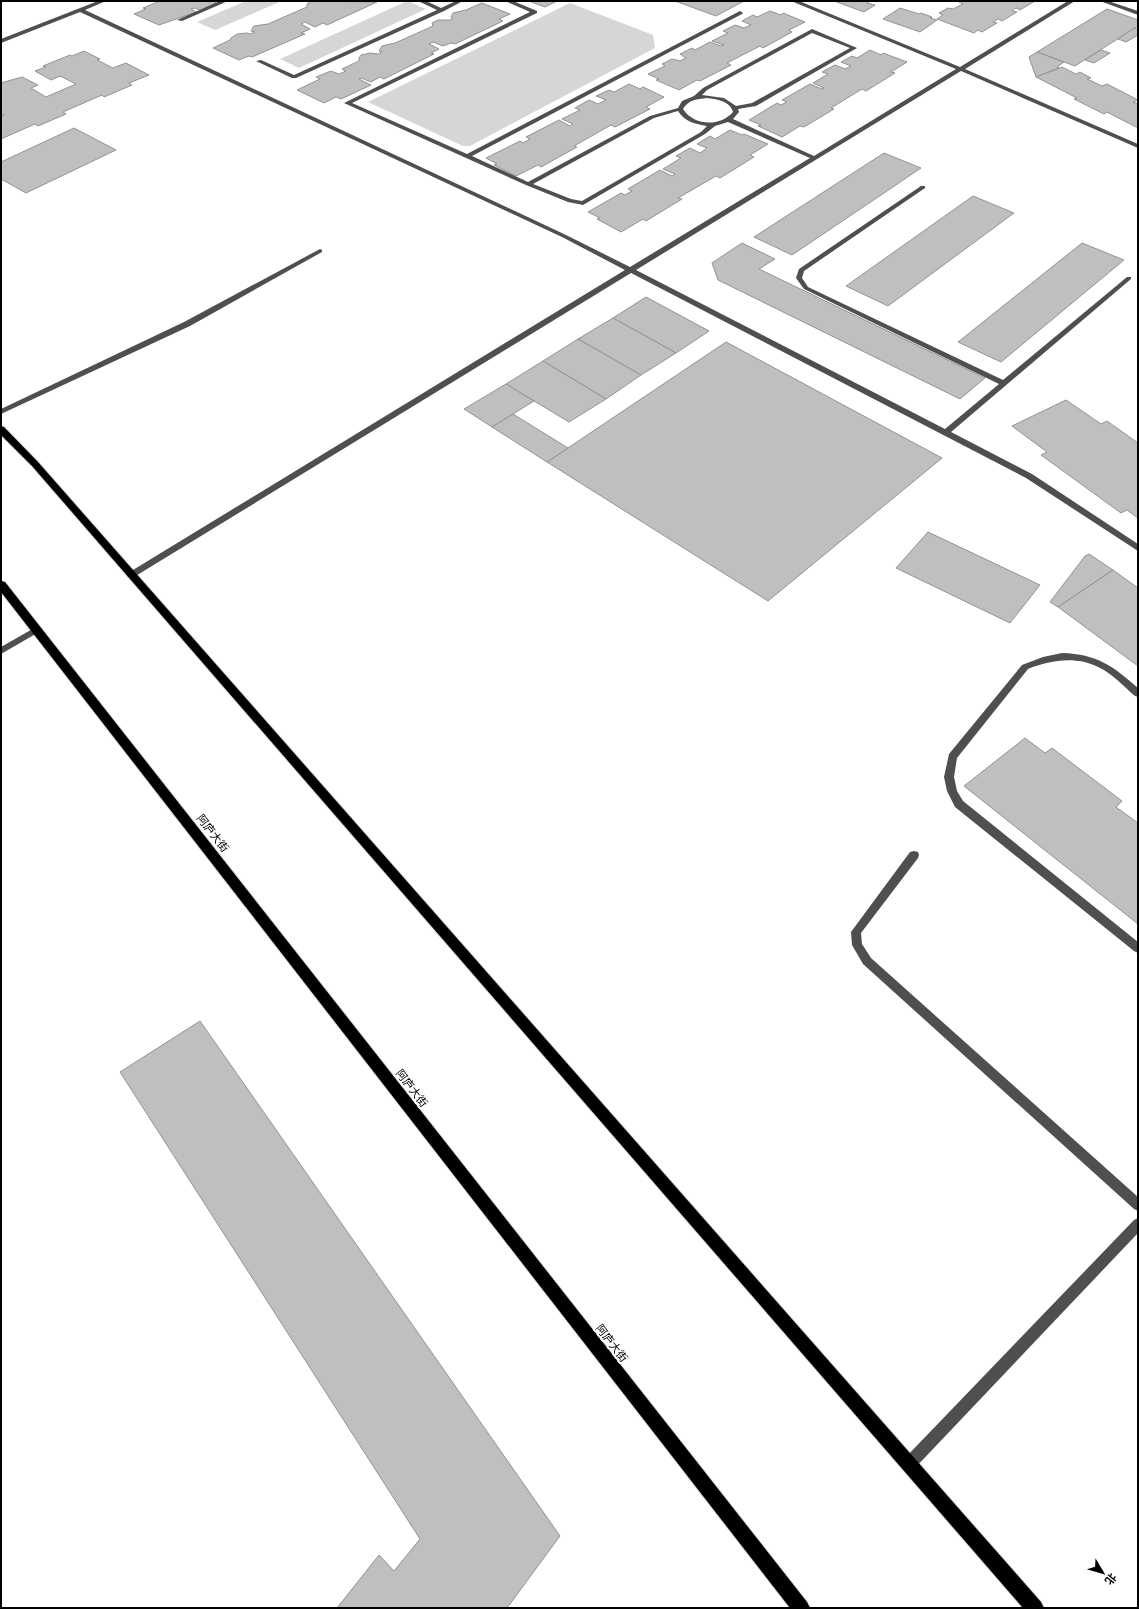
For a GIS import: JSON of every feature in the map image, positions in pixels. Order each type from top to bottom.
[{"type":"highway","points":[[1,429],[131,574],[467,956],[1034,1608]]},
{"type":"highway","name":"阿庐大街","points":[[1,585],[801,1608]]},
{"type":"street","points":[[1,41],[103,1]]},
{"type":"street","points":[[180,20],[225,1]]},
{"type":"street","points":[[421,1],[442,10]]},
{"type":"street","points":[[259,61],[294,77],[460,1]]},
{"type":"street","points":[[508,1],[535,12],[347,102],[528,184],[570,201],[583,203],[703,133],[713,124]]},
{"type":"street","points":[[794,1],[961,69],[1138,146]]},
{"type":"street","points":[[131,574],[1072,1]]},
{"type":"street","points":[[1103,1],[1138,13]]},
{"type":"street","points":[[80,10],[564,236],[631,270],[1029,476],[1138,548]]},
{"type":"street","points":[[466,157],[740,13]]},
{"type":"street","points":[[696,98],[705,89],[812,31],[854,48],[754,105],[735,108],[726,101],[717,98],[696,98],[688,100],[682,104],[680,110],[682,115],[687,119],[704,124],[713,124],[729,120],[734,116],[735,108]]},
{"type":"street","points":[[528,184],[652,117],[680,110]]},
{"type":"street","points":[[729,120],[814,158]]},
{"type":"street","points":[[923,187],[801,270],[799,278],[806,288],[1004,383]]},
{"type":"street","points":[[1,412],[187,324],[320,251]]},
{"type":"street","points":[[945,432],[1130,278]]},
{"type":"street","points":[[1,651],[36,630]]},
{"type":"street","points":[[1138,693],[1102,664],[1070,656],[1038,660],[1025,667],[952,758],[949,777],[952,791],[959,804],[1138,948]]},
{"type":"street","points":[[914,854],[856,932],[857,945],[867,961],[1138,1205]]},
{"type":"street","points":[[909,1464],[1138,1224]]},
{"type":"shaded area","points":[[246,1],[282,1],[215,30],[197,22]]},
{"type":"shaded area","points":[[407,1],[426,9],[299,68],[280,59]]},
{"type":"shaded area","points":[[570,3],[653,35],[655,48],[470,146],[463,146],[368,102]]},
{"type":"building","points":[[160,1],[218,1],[200,10],[195,8],[191,9],[196,12],[159,25],[134,14],[146,9],[143,8]]},
{"type":"building","points":[[312,1],[377,2],[327,25],[323,23],[315,27],[305,22],[301,24],[310,29],[301,33],[305,34],[252,57],[249,56],[239,60],[213,48],[230,40],[237,34],[250,34],[255,32],[251,31],[254,26],[268,24],[307,7],[307,4]]},
{"type":"building","points":[[529,1],[557,1],[545,7]]},
{"type":"building","points":[[675,1],[744,1],[716,16]]},
{"type":"building","points":[[834,1],[870,1],[867,3],[875,5],[864,12]]},
{"type":"building","points":[[1035,1],[1020,10],[1016,8],[1012,11],[1017,12],[1002,21],[998,19],[993,22],[997,23],[982,32],[978,30],[974,33],[937,19],[943,15],[939,13],[948,8],[953,9],[963,4],[959,2]]},
{"type":"building","points":[[482,3],[510,14],[499,19],[503,21],[455,44],[451,43],[443,46],[433,42],[429,44],[439,49],[431,53],[434,54],[384,79],[380,77],[371,82],[361,78],[359,79],[371,85],[341,99],[336,97],[324,103],[297,90],[320,79],[316,77],[331,71],[339,74],[346,71],[342,69],[359,61],[361,55],[370,53],[378,54],[382,52],[379,51],[382,46],[395,43],[433,26],[432,23],[438,20],[450,20],[453,18],[451,17],[453,13],[466,10]]},
{"type":"building","points":[[900,8],[919,14],[921,13],[937,20],[920,32],[883,19]]},
{"type":"building","points":[[1107,9],[1138,20],[1138,26],[1075,66],[1037,52]]},
{"type":"building","points":[[770,11],[781,15],[783,13],[805,22],[789,30],[792,32],[763,48],[760,46],[727,63],[731,65],[700,81],[697,80],[679,90],[656,80],[659,79],[648,74],[665,66],[662,64],[672,59],[680,61],[686,58],[680,54],[692,48],[695,50],[710,42],[721,46],[724,45],[712,41],[728,33],[723,31],[735,25],[744,28],[751,25],[742,21],[753,15],[757,17]]},
{"type":"building","points":[[1134,28],[1138,30],[1138,35],[1126,42],[1118,39]]},
{"type":"building","points":[[870,50],[881,55],[883,53],[907,62],[891,72],[895,73],[866,91],[862,89],[831,108],[834,109],[804,127],[800,126],[782,137],[758,126],[761,125],[749,120],[777,103],[781,105],[787,102],[782,100],[810,84],[822,89],[824,88],[813,83],[828,74],[822,72],[835,65],[845,69],[851,66],[841,62],[852,56],[857,58]]},
{"type":"building","points":[[1101,50],[1110,53],[1094,63],[1085,60]]},
{"type":"building","points":[[84,51],[113,68],[126,63],[149,75],[129,83],[132,85],[104,97],[102,95],[63,112],[66,114],[38,126],[35,124],[1,139],[1,116],[4,115],[1,113],[1,83],[22,77],[38,85],[31,88],[46,97],[76,84],[60,76],[51,80],[35,71],[46,67],[43,66]]},
{"type":"building","points":[[1037,52],[1064,62],[1057,67],[1059,68],[1036,77],[1029,57]]},
{"type":"building","points":[[1062,67],[1076,74],[1080,72],[1091,78],[1087,79],[1102,86],[1107,84],[1138,100],[1133,102],[1138,104],[1138,128],[1107,112],[1104,114],[1074,99],[1077,98],[1036,77]]},
{"type":"building","points":[[629,84],[640,89],[643,87],[664,97],[646,107],[650,109],[615,127],[611,125],[574,146],[577,147],[541,167],[538,165],[516,176],[494,165],[497,164],[486,158],[520,141],[523,143],[530,139],[526,137],[559,120],[570,126],[573,124],[562,119],[580,110],[575,108],[589,100],[598,104],[606,100],[596,96],[609,90],[614,92]]},
{"type":"building","points":[[74,128],[116,150],[26,193],[1,179],[1,162]]},
{"type":"building","points":[[730,130],[768,144],[750,155],[754,157],[720,178],[716,176],[678,198],[682,199],[646,221],[643,219],[621,232],[597,219],[600,218],[588,212],[621,193],[625,195],[632,191],[628,189],[660,170],[672,176],[675,174],[663,169],[681,158],[676,156],[690,148],[700,153],[707,148],[697,144],[710,136],[715,139]]},
{"type":"building","points":[[884,153],[921,168],[792,255],[754,237]]},
{"type":"building","points":[[973,196],[1014,213],[888,306],[846,286]]},
{"type":"building","points":[[742,243],[775,259],[759,269],[985,378],[960,399],[718,280],[712,263]]},
{"type":"building","points":[[1082,243],[1124,260],[1001,362],[958,342]]},
{"type":"building","points":[[646,297],[709,331],[676,353],[613,318]]},
{"type":"building","points":[[613,318],[676,353],[641,375],[578,339]]},
{"type":"building","points":[[578,339],[641,375],[606,399],[543,361]]},
{"type":"building","points":[[726,342],[942,458],[768,601],[547,462]]},
{"type":"building","points":[[543,361],[606,399],[569,422],[506,384]]},
{"type":"building","points":[[506,384],[534,401],[492,427],[464,409]]},
{"type":"building","points":[[1066,400],[1101,424],[1107,421],[1138,443],[1138,518],[1127,510],[1121,513],[1041,455],[1047,452],[1012,426]]},
{"type":"building","points":[[513,414],[568,448],[547,462],[492,427]]},
{"type":"building","points":[[928,532],[1040,585],[1010,623],[896,568]]},
{"type":"building","points":[[1089,554],[1113,570],[1058,607],[1050,602],[1085,556]]},
{"type":"building","points":[[1113,570],[1138,588],[1138,666],[1058,607]]},
{"type":"building","points":[[1025,738],[1045,753],[1052,748],[1122,801],[1116,807],[1138,823],[1138,924],[964,786]]},
{"type":"building","points":[[200,1021],[560,1536],[507,1608],[337,1608],[379,1555],[394,1571],[420,1539],[120,1072]]}]
